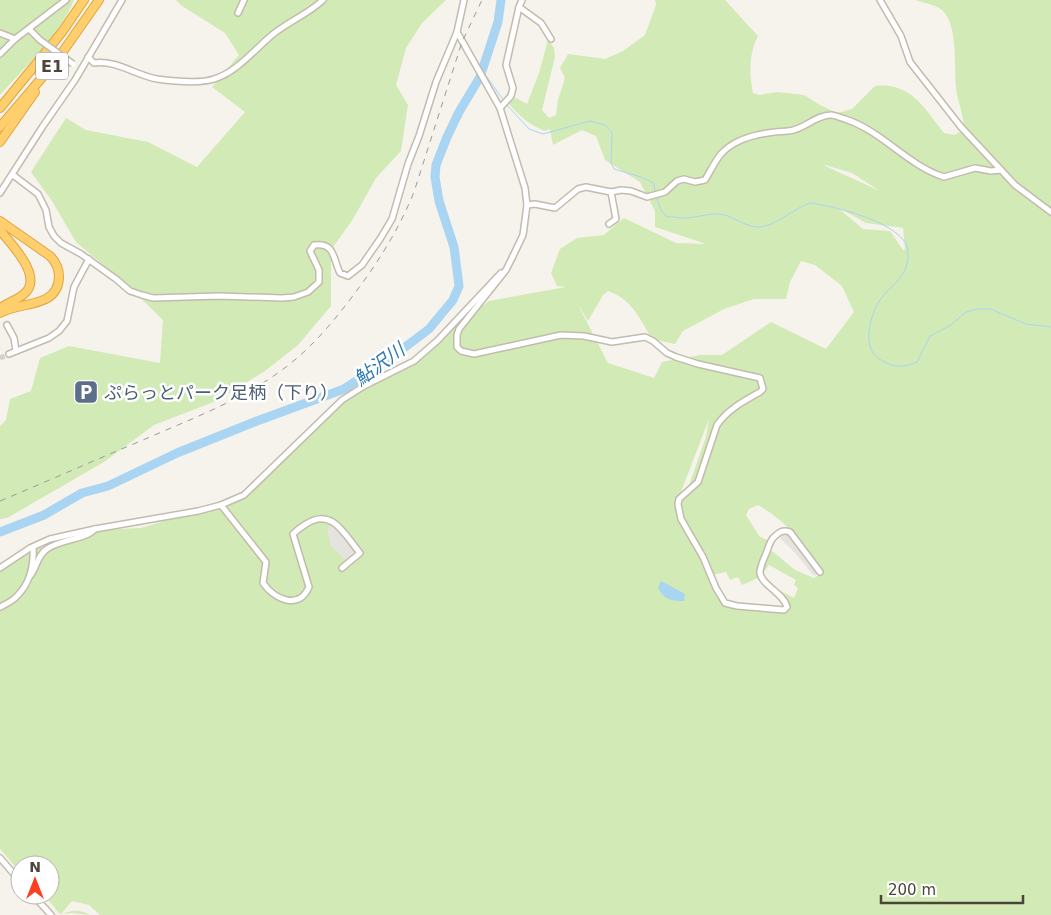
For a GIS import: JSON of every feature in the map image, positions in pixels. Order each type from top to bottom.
[{"type":"highway","name":"E1","points":[[0,108],[84,0]]},
{"type":"highway","name":"E1","points":[[0,127],[57,60],[100,0]]},
{"type":"highway","points":[[0,142],[57,60]]},
{"type":"highway","points":[[0,222],[50,256],[58,268],[59,278],[54,292],[46,299],[36,304],[13,306],[0,313]]},
{"type":"highway","points":[[0,230],[22,259],[31,279],[26,293],[0,308]]},
{"type":"street","points":[[0,54],[15,39],[66,0]]},
{"type":"street","points":[[0,192],[81,70],[122,0]]},
{"type":"street","points":[[238,13],[244,0]]},
{"type":"street","points":[[88,57],[94,63],[109,62],[153,78],[170,81],[215,79],[234,68],[272,35],[323,0]]},
{"type":"street","points":[[13,175],[38,194],[46,210],[49,227],[61,243],[88,259],[130,291],[153,298],[219,296],[265,299],[294,297],[308,292],[318,282],[319,270],[310,252],[314,245],[322,244],[328,247],[335,256],[335,263],[340,273],[348,276],[362,264],[392,219],[408,164],[436,82],[457,32],[464,0]]},
{"type":"street","points":[[500,108],[511,96],[514,88],[506,66],[518,7],[522,0]]},
{"type":"street","points":[[880,0],[901,36],[910,62],[960,127],[1015,185],[1051,212]]},
{"type":"street","points":[[518,7],[541,23],[551,39]]},
{"type":"street","points":[[29,29],[40,40],[81,70]]},
{"type":"street","points":[[457,32],[500,108],[525,188],[527,205],[523,235],[513,256],[506,270],[459,329],[457,347],[468,354],[474,354],[560,335],[584,336],[612,342],[645,338],[653,341],[676,357],[760,378],[763,389],[722,418],[698,482],[679,499],[679,514],[703,557],[721,598],[729,604],[784,610],[787,607],[786,601],[760,574],[760,568],[771,541],[779,532],[785,530],[790,532],[820,572]]},
{"type":"street","points":[[0,33],[15,39]]},
{"type":"street","points":[[527,205],[535,204],[555,208],[578,188],[586,187],[611,192],[621,190],[647,196],[665,192],[677,181],[684,179],[695,182],[705,180],[719,156],[726,149],[748,138],[768,132],[794,131],[803,128],[822,116],[832,115],[870,129],[924,168],[944,177],[975,168],[991,171],[1000,170]]},
{"type":"street","points":[[609,224],[616,219],[611,192]]},
{"type":"street","points":[[0,568],[33,547],[62,536],[174,516],[221,505],[244,495],[342,400],[364,386],[414,361],[438,340],[504,269],[513,256]]},
{"type":"street","points":[[9,354],[59,332],[67,321],[74,287],[88,259]]},
{"type":"street","points":[[7,325],[14,338],[16,351]]},
{"type":"street","points":[[221,505],[266,562],[263,583],[278,598],[292,602],[307,592],[309,587],[293,534],[314,519],[330,519],[360,553],[342,568]]},
{"type":"street","points":[[0,607],[16,598],[27,583],[40,555],[48,548],[59,542],[90,534],[95,529]]},
{"type":"street","points":[[30,576],[34,556],[33,547]]},
{"type":"street","points":[[0,858],[10,870]]},
{"type":"street","points":[[42,905],[51,915]]},
{"type":"green space","points":[[0,0],[74,0],[68,13],[51,38],[0,95]]},
{"type":"green space","points":[[176,0],[446,0],[422,23],[406,48],[396,85],[408,105],[401,151],[376,178],[353,219],[331,250],[331,306],[298,345],[265,371],[216,401],[154,425],[104,462],[7,518],[0,519],[0,426],[6,420],[10,399],[31,391],[40,358],[69,346],[160,363],[163,320],[127,285],[76,242],[52,201],[31,172],[66,118],[86,130],[148,142],[197,167],[245,112],[212,87],[239,55],[225,33],[182,6]]},
{"type":"green space","points":[[655,0],[725,0],[758,36],[753,49],[751,64],[753,93],[759,95],[777,92],[804,95],[837,113],[852,109],[875,86],[898,88],[916,99],[944,133],[954,135],[964,130],[963,117],[957,95],[952,29],[944,12],[935,6],[915,0],[1051,0],[1051,915],[100,915],[89,905],[72,901],[60,914],[52,905],[60,905],[60,855],[10,855],[10,860],[0,849],[0,568],[33,547],[49,549],[69,534],[97,530],[141,528],[198,511],[228,505],[261,478],[349,396],[406,365],[489,301],[566,287],[557,286],[551,273],[560,249],[577,238],[604,235],[624,218],[676,243],[706,244],[655,227],[655,211],[640,182],[605,160],[596,136],[582,130],[553,145],[550,129],[545,131],[529,123],[508,103],[516,98],[527,104],[539,73],[548,40],[554,48],[555,57],[542,110],[549,118],[556,115],[558,100],[565,78],[560,68],[568,54],[605,59],[623,51],[645,35],[656,5]],"holes":[[[825,166],[852,173],[880,191]],[[837,207],[866,223],[903,228],[905,249],[903,250],[890,231],[863,229]],[[801,261],[815,265],[842,286],[854,312],[826,349],[771,322],[722,355],[700,355],[662,362],[654,378],[608,363],[577,303],[588,321],[603,295],[608,291],[629,304],[652,339],[675,344],[683,331],[724,309],[754,299],[786,299],[790,282]],[[709,419],[706,437],[687,491],[679,497]],[[758,505],[778,518],[795,535],[823,572],[814,578],[795,570],[772,551],[765,561],[763,573],[769,565],[796,580],[794,585],[798,588],[794,598],[779,590],[776,591],[788,609],[729,605],[717,587],[712,575],[726,572],[730,580],[738,577],[742,585],[758,578],[769,541],[759,536],[746,515],[749,509]]]},
{"type":"green space","points":[[76,911],[90,915],[61,914]]},
{"type":"shaded area","points":[[333,524],[357,553],[346,561],[331,546],[327,528]]},
{"type":"shaded area","points":[[785,531],[819,572],[814,576],[778,536]]},
{"type":"water","points":[[661,581],[685,594],[684,601],[672,600],[662,595],[658,587]]},
{"type":"waterway","name":"鮎沢川","points":[[0,532],[44,515],[82,493],[108,486],[177,453],[344,389],[392,357],[429,329],[453,300],[459,286],[454,247],[439,201],[435,177],[436,165],[459,112],[480,77],[498,22],[501,0]]},
{"type":"waterway","points":[[482,70],[504,101]]},
{"type":"waterway","points":[[506,104],[529,129],[543,134],[590,121],[605,125],[612,133],[611,163],[614,169],[654,183],[655,192]]},
{"type":"waterway","points":[[656,196],[661,210],[667,217],[688,218],[722,214],[751,226],[760,227],[776,222],[810,203],[848,211],[889,228],[906,244],[908,259],[899,279],[885,293],[877,305],[870,327],[869,342],[875,355],[890,365],[903,366],[917,362],[930,336],[951,325],[966,312],[978,309],[990,309],[1026,324],[1051,327]]},
{"type":"tunnel","points":[[0,358],[9,354]]},
{"type":"railway","points":[[0,501],[197,417],[232,400],[266,381],[293,362],[322,334],[364,281],[402,219],[414,192],[462,42],[482,0]]},
{"type":"place","name":"ぷらっとパーク足柄（下り）","points":[[86,392]]}]
